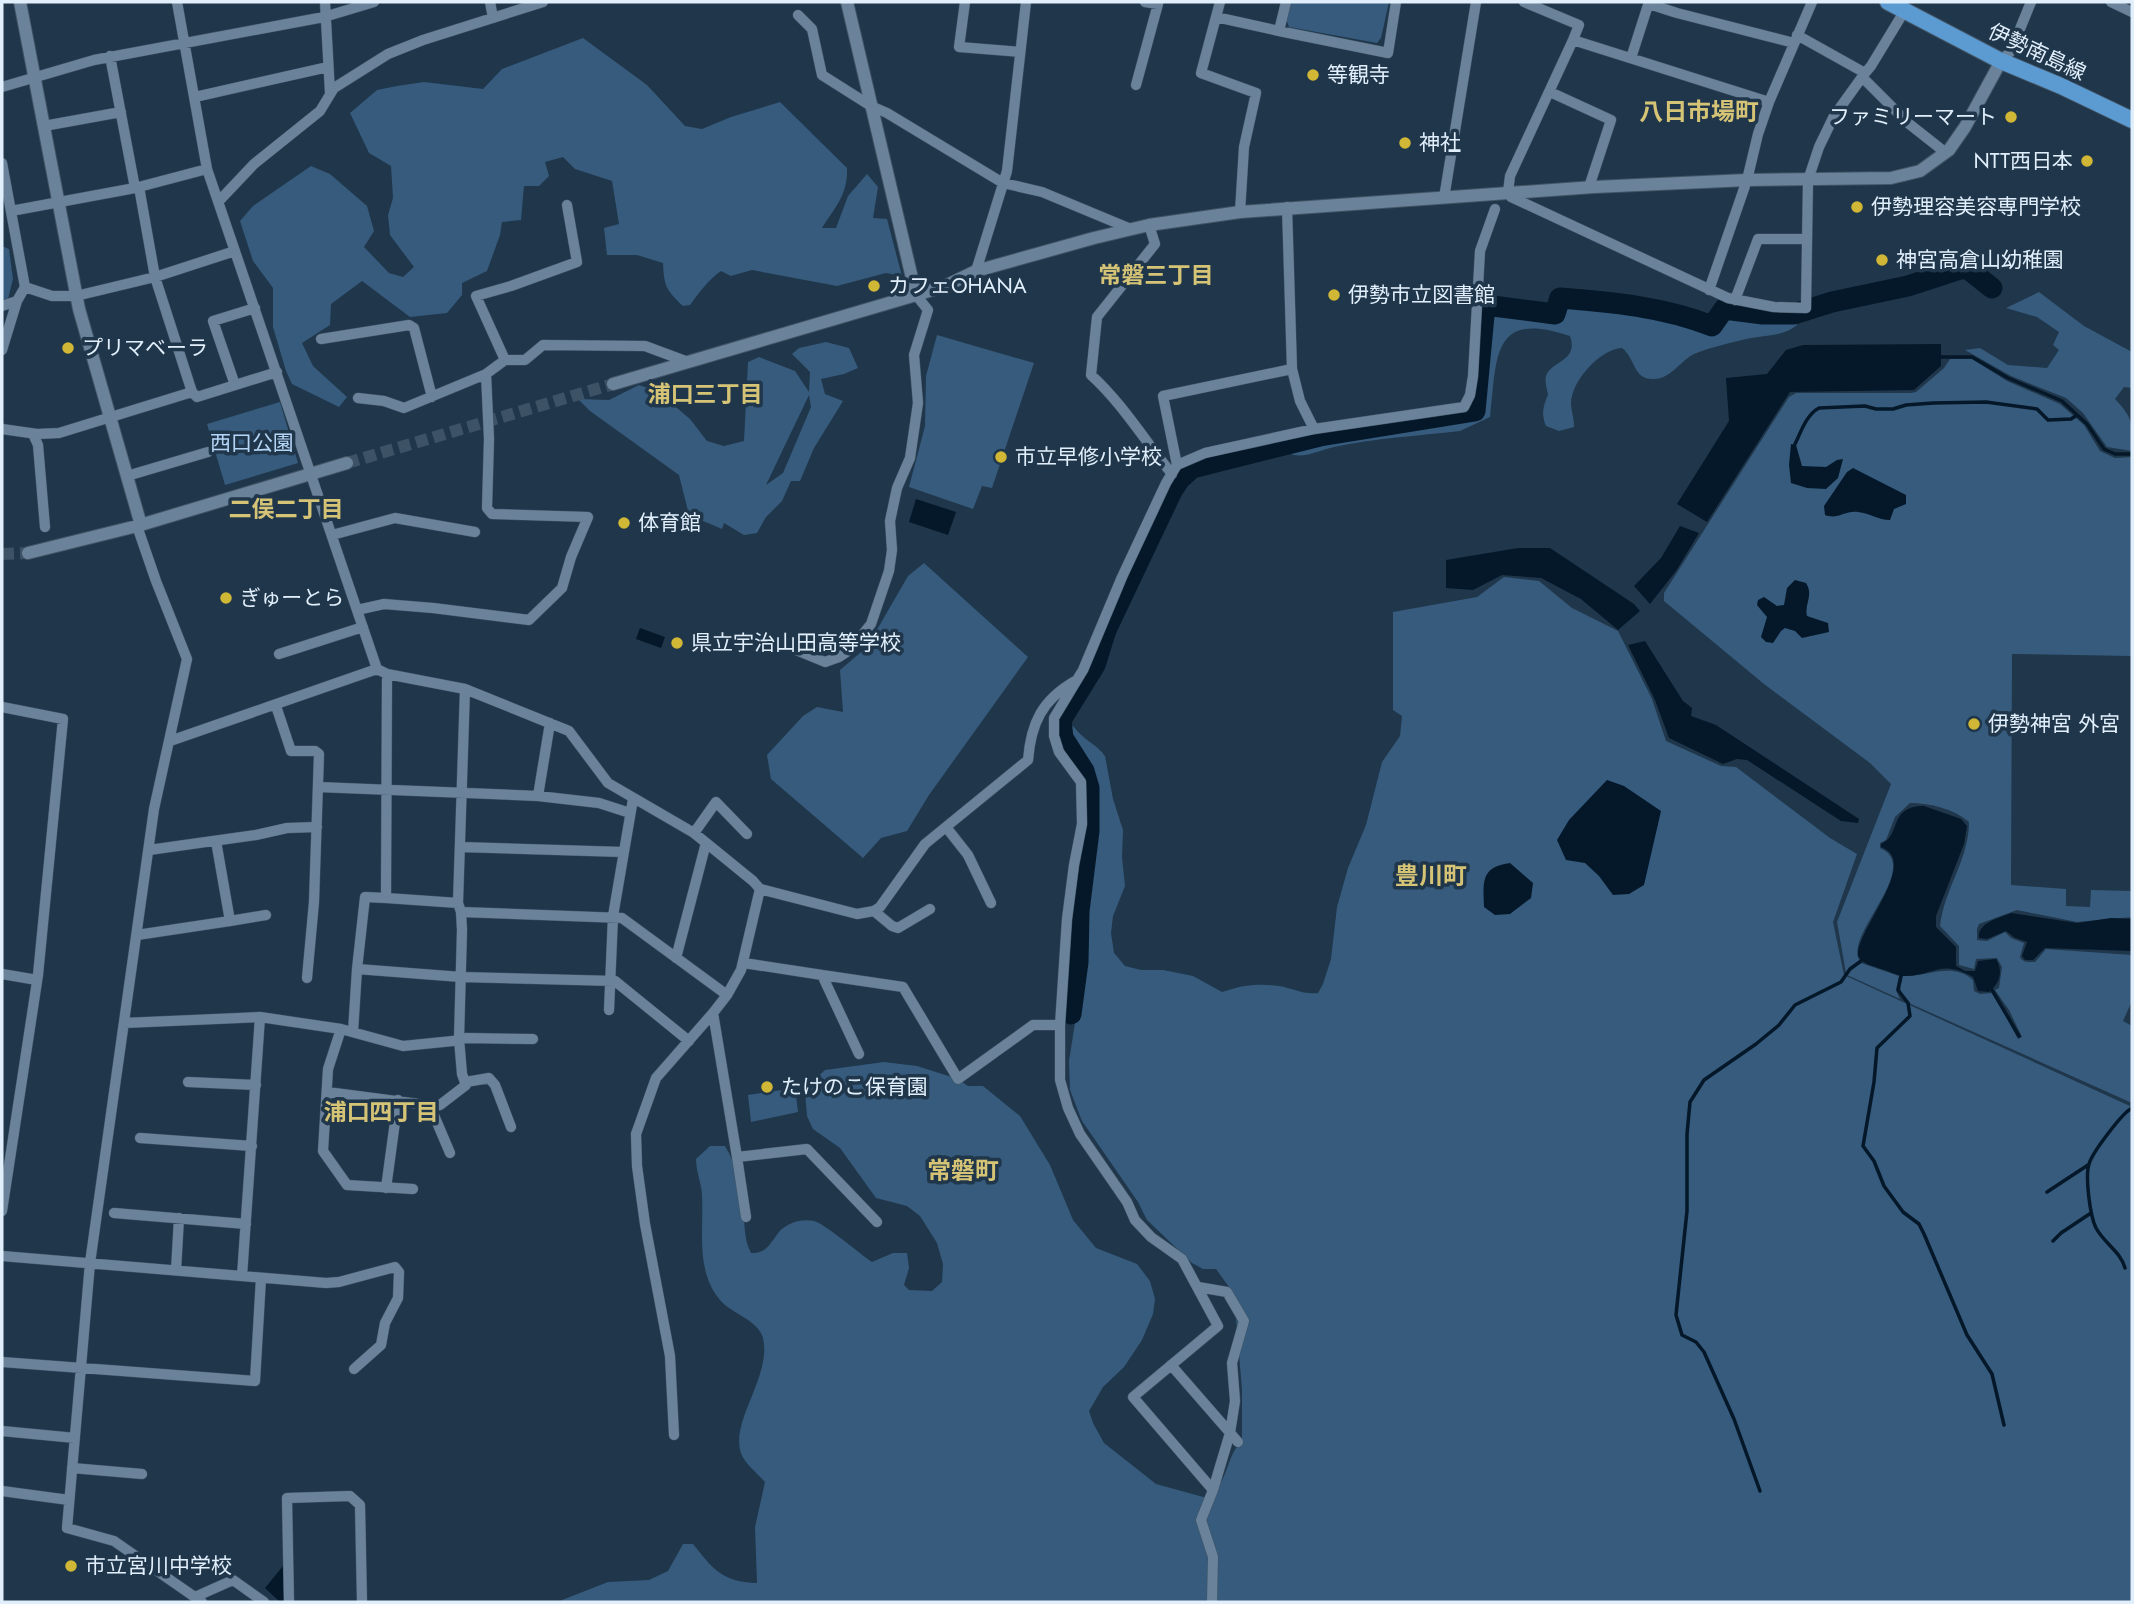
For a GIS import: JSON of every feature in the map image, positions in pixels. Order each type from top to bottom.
[{"type":"main road","name":"伊勢南島線","points":[[1888,2],[2001,61],[2132,120]]},
{"type":"street","points":[[20,2],[76,296],[89,350],[156,581],[187,659],[155,809],[90,1263],[67,1528],[114,1541],[199,1600],[233,1580],[264,1602]]},
{"type":"street","points":[[177,2],[207,169],[377,669],[387,674],[465,689],[569,731],[602,776],[619,791],[694,833],[754,881],[760,889],[852,913],[866,914],[874,911],[898,883],[925,844],[1028,760],[1031,733],[1038,714],[1063,688],[1078,679]]},
{"type":"street","points":[[325,2],[330,93]]},
{"type":"street","points":[[2,87],[110,56],[324,17],[374,2]]},
{"type":"street","points":[[491,2],[493,18]]},
{"type":"street","points":[[219,201],[254,164],[320,111],[330,93],[388,54],[543,2]]},
{"type":"street","points":[[790,648],[825,662],[832,660],[851,649],[871,624],[889,572],[892,550],[890,521],[897,488],[910,458],[918,402],[914,355],[928,310],[916,295],[847,2]]},
{"type":"street","points":[[965,2],[959,47],[1020,52]]},
{"type":"street","points":[[976,271],[1007,171],[1026,2]]},
{"type":"street","points":[[1136,85],[1157,4],[1145,2]]},
{"type":"street","points":[[1220,2],[1201,73],[1256,93],[1244,147],[1240,212]]},
{"type":"street","points":[[1279,31],[1286,2]]},
{"type":"street","points":[[1216,17],[1388,53],[1396,2]]},
{"type":"street","points":[[1444,198],[1476,2]]},
{"type":"street","points":[[1524,2],[1579,25],[1510,176],[1508,192],[1511,197],[1521,204],[1735,300],[1774,307],[1806,308],[1808,180],[1819,147],[1834,116],[1905,10]]},
{"type":"street","points":[[1709,290],[1769,102],[1812,2]]},
{"type":"street","points":[[613,384],[945,286],[976,271],[1149,225],[1240,212],[1508,192],[1746,180],[1891,178],[1920,171],[1946,153],[1965,127],[2001,61],[2011,51],[2031,2]]},
{"type":"street","points":[[2111,2],[2132,12]]},
{"type":"street","points":[[1631,58],[1649,3],[1703,20],[1796,39],[1863,75],[1908,122],[1946,153]]},
{"type":"street","points":[[797,15],[812,29],[822,75],[870,107],[887,113],[1003,183],[1042,192],[1131,229]]},
{"type":"street","points":[[1573,40],[1769,102]]},
{"type":"street","points":[[110,56],[155,277],[192,392],[197,397],[277,372]]},
{"type":"street","points":[[195,97],[328,67]]},
{"type":"street","points":[[1550,92],[1611,120],[1589,187]]},
{"type":"street","points":[[44,126],[121,112]]},
{"type":"street","points":[[2,163],[25,287],[17,301],[2,350]]},
{"type":"street","points":[[11,211],[137,188],[207,169]]},
{"type":"street","points":[[505,360],[476,296],[577,262],[567,205]]},
{"type":"street","points":[[1287,208],[1292,369],[1300,401],[1314,429]]},
{"type":"street","points":[[1213,1490],[1133,1397],[1218,1326],[1182,1259],[1151,1237],[1135,1220],[1127,1202],[1080,1134],[1068,1108],[1060,1080],[1065,944],[1082,824],[1082,782],[1059,752],[1053,727],[1056,712],[1078,679],[1122,577],[1175,470],[1205,453],[1314,429],[1464,407],[1470,395],[1473,376],[1480,251],[1494,209]]},
{"type":"street","points":[[2,228],[13,225]]},
{"type":"street","points":[[1149,225],[1155,244],[1097,317],[1091,375],[1111,393],[1126,416],[1175,470]]},
{"type":"street","points":[[1735,300],[1758,239],[1807,239]]},
{"type":"street","points":[[25,287],[52,296],[76,296],[155,277],[235,251]]},
{"type":"street","points":[[2,306],[17,301]]},
{"type":"street","points":[[235,385],[213,321],[255,308]]},
{"type":"street","points":[[321,339],[409,325],[414,328],[432,397]]},
{"type":"street","points":[[358,398],[383,401],[400,408],[486,374],[505,360],[525,360],[543,345],[645,346],[688,362]]},
{"type":"street","points":[[1175,470],[1163,396],[1292,369]]},
{"type":"street","points":[[357,610],[384,604],[529,620],[562,588],[587,517],[492,514],[487,508],[489,439],[486,374]]},
{"type":"street","points":[[2,429],[33,434],[59,433],[192,392]]},
{"type":"street","points":[[33,434],[38,445],[45,527]]},
{"type":"street","points":[[127,476],[208,452]]},
{"type":"street","points":[[28,552],[139,525],[347,463]]},
{"type":"street","points":[[332,535],[395,517],[475,532]]},
{"type":"street","points":[[278,654],[363,627]]},
{"type":"street","points":[[170,741],[377,669]]},
{"type":"street","points":[[386,898],[387,674]]},
{"type":"street","points":[[327,1092],[433,1106],[440,1105],[464,1089],[466,1082],[462,1074],[459,1039],[460,847],[465,689]]},
{"type":"street","points":[[276,706],[291,751],[315,751],[319,754],[314,902],[307,978]]},
{"type":"street","points":[[2,707],[63,719],[37,980],[2,1211]]},
{"type":"street","points":[[538,796],[550,723]]},
{"type":"street","points":[[318,787],[538,796],[599,803],[630,813]]},
{"type":"street","points":[[609,1010],[613,916],[633,799]]},
{"type":"street","points":[[694,833],[716,802],[747,834]]},
{"type":"street","points":[[149,850],[287,828],[317,827]]},
{"type":"street","points":[[946,827],[968,855],[991,903]]},
{"type":"street","points":[[216,841],[230,920]]},
{"type":"street","points":[[676,958],[706,843]]},
{"type":"street","points":[[460,847],[624,852]]},
{"type":"street","points":[[674,1435],[670,1356],[645,1224],[637,1166],[636,1134],[656,1078],[727,995],[744,963],[760,889]]},
{"type":"street","points":[[353,1032],[365,897],[460,907],[622,918],[727,995]]},
{"type":"street","points":[[874,911],[898,928],[930,909]]},
{"type":"street","points":[[137,935],[266,915]]},
{"type":"street","points":[[744,963],[904,987],[958,1079],[1033,1025],[1060,1025]]},
{"type":"street","points":[[357,969],[461,977],[615,981],[689,1041]]},
{"type":"street","points":[[2,974],[37,980]]},
{"type":"street","points":[[822,975],[859,1054]]},
{"type":"street","points":[[713,1013],[746,1217]]},
{"type":"street","points":[[124,1023],[260,1017],[341,1029],[404,1046],[459,1039],[533,1039]]},
{"type":"street","points":[[242,1276],[260,1017]]},
{"type":"street","points":[[341,1029],[328,1069],[323,1151],[347,1185],[414,1189]]},
{"type":"street","points":[[466,1082],[489,1078],[495,1085],[511,1127]]},
{"type":"street","points":[[188,1082],[257,1085]]},
{"type":"street","points":[[386,1188],[398,1100]]},
{"type":"street","points":[[433,1106],[433,1113],[450,1153]]},
{"type":"street","points":[[140,1138],[252,1146]]},
{"type":"street","points":[[737,1157],[807,1149],[877,1222]]},
{"type":"street","points":[[114,1213],[246,1224]]},
{"type":"street","points":[[176,1270],[179,1218]]},
{"type":"street","points":[[2,1256],[326,1283],[395,1267],[399,1272],[398,1298],[385,1323],[381,1345],[354,1369]]},
{"type":"street","points":[[2,1362],[80,1370],[255,1381],[261,1278]]},
{"type":"street","points":[[1198,1287],[1227,1292],[1244,1321],[1232,1363],[1235,1401],[1230,1433],[1201,1520],[1213,1557],[1212,1602]]},
{"type":"street","points":[[1171,1365],[1238,1442]]},
{"type":"street","points":[[2,1431],[75,1438]]},
{"type":"street","points":[[72,1468],[142,1474]]},
{"type":"street","points":[[2,1491],[69,1500]]},
{"type":"street","points":[[289,1602],[287,1498],[350,1496],[360,1506],[362,1602]]},
{"type":"green space","points":[[1290,2],[1389,2],[1381,38],[1377,43],[1289,27],[1286,19]]},
{"type":"green space","points":[[583,38],[647,85],[685,126],[702,129],[780,102],[847,168],[843,193],[822,228],[836,228],[848,196],[867,174],[878,187],[873,218],[887,219],[902,276],[886,273],[837,286],[752,270],[731,276],[721,271],[708,282],[690,305],[683,306],[667,287],[663,263],[637,255],[607,255],[604,228],[619,224],[612,181],[575,169],[563,157],[545,162],[549,176],[539,186],[524,186],[521,220],[502,222],[487,271],[462,283],[462,295],[447,313],[410,317],[362,281],[331,304],[330,325],[302,343],[313,366],[347,397],[339,407],[292,384],[273,327],[273,288],[253,261],[240,221],[253,206],[311,166],[330,174],[367,206],[374,231],[364,247],[389,273],[403,277],[414,267],[390,235],[388,215],[393,198],[391,166],[369,153],[350,113],[377,90],[397,86],[424,82],[483,89],[502,69]]},
{"type":"green space","points":[[2,246],[9,249],[13,279],[8,299],[2,302]]},
{"type":"green space","points":[[2039,292],[2084,326],[2132,352],[2132,388],[2124,387],[2115,399],[2131,422],[2132,451],[2107,447],[2083,413],[2066,398],[2011,376],[1965,350],[1980,348],[2008,365],[2047,368],[2059,350],[2053,345],[2059,332],[2037,317],[2006,308]]},
{"type":"green space","points":[[1562,301],[1658,313],[1713,329],[1727,312],[1798,320],[1792,329],[1781,333],[1737,341],[1694,354],[1670,373],[1654,379],[1638,373],[1622,348],[1613,350],[1596,360],[1581,377],[1572,396],[1574,427],[1559,431],[1546,426],[1544,422],[1543,410],[1548,395],[1546,378],[1548,372],[1569,354],[1572,344],[1570,336],[1544,329],[1525,329],[1512,334],[1503,344],[1494,376],[1490,417],[1460,431],[1365,441],[1304,455],[1287,452],[1299,445],[1346,433],[1476,413],[1486,308],[1556,317]]},
{"type":"green space","points":[[937,335],[1034,363],[992,488],[982,486],[973,509],[909,487],[925,426],[926,376]]},
{"type":"green space","points":[[826,342],[849,348],[858,368],[821,379],[825,394],[843,401],[814,448],[800,481],[791,481],[782,501],[766,517],[757,533],[744,535],[724,523],[722,529],[689,515],[679,475],[590,411],[578,399],[609,400],[639,385],[657,391],[690,419],[707,441],[724,446],[744,441],[748,362],[759,357],[795,371],[809,392],[810,372],[792,354],[799,348]],"holes":[[[809,395],[811,407],[783,473],[766,485]]]},
{"type":"green space","name":"伊勢神宮 外宮","points":[[1950,359],[1972,359],[2007,381],[2060,404],[2084,425],[2100,451],[2115,458],[2132,457],[2132,656],[2012,654],[2011,885],[2066,889],[2066,906],[2090,907],[2091,890],[2132,891],[2132,917],[2077,922],[2017,910],[1979,924],[1977,940],[1987,941],[2005,932],[2011,938],[2024,943],[2020,957],[2029,962],[2035,962],[2046,949],[2132,955],[2132,1001],[2123,1021],[2132,1026],[2132,1103],[1911,1004],[1902,994],[1900,989],[1903,976],[1939,971],[1965,974],[1973,980],[1974,991],[1980,994],[1993,993],[2018,1039],[2022,1037],[2009,1010],[1995,990],[1999,988],[2002,967],[1997,958],[1976,959],[1974,969],[1959,965],[1959,946],[1940,926],[1946,899],[1968,836],[1969,822],[1949,810],[1910,803],[1895,817],[1886,840],[1880,843],[1880,848],[1891,857],[1893,870],[1888,886],[1862,935],[1857,950],[1860,961],[1846,973],[1837,922],[1891,784],[1870,763],[1764,684],[1664,601],[1664,593],[1789,397],[1796,393],[1916,392],[1944,368]]},
{"type":"green space","name":"西口公園","points":[[280,402],[298,463],[225,485],[207,424]]},
{"type":"green space","points":[[924,563],[1028,657],[929,795],[907,831],[881,838],[863,858],[771,779],[767,755],[803,716],[817,707],[843,712],[840,670],[867,647],[908,576]]},
{"type":"green space","points":[[1504,577],[1539,581],[1572,608],[1618,631],[1652,699],[1666,741],[1721,766],[1736,767],[1830,838],[1857,854],[1833,922],[1844,975],[2132,1107],[2132,1602],[557,1602],[608,1582],[649,1580],[668,1571],[683,1544],[693,1544],[713,1567],[727,1577],[757,1583],[755,1527],[765,1482],[743,1457],[739,1440],[762,1368],[763,1338],[756,1326],[720,1300],[707,1276],[702,1250],[702,1191],[696,1159],[710,1146],[725,1146],[732,1161],[741,1193],[746,1238],[751,1253],[766,1249],[787,1225],[803,1220],[814,1221],[872,1262],[893,1253],[907,1253],[909,1268],[904,1285],[909,1290],[932,1291],[942,1282],[943,1264],[937,1243],[920,1216],[907,1206],[876,1198],[840,1148],[813,1129],[807,1116],[805,1092],[825,1070],[884,1062],[917,1066],[958,1079],[968,1086],[983,1086],[1020,1116],[1050,1165],[1073,1220],[1096,1248],[1137,1264],[1150,1281],[1155,1299],[1153,1314],[1142,1340],[1124,1367],[1103,1387],[1089,1411],[1093,1423],[1104,1443],[1156,1484],[1207,1498],[1214,1491],[1224,1476],[1233,1453],[1242,1442],[1242,1390],[1234,1294],[1216,1269],[1203,1269],[1192,1263],[1147,1220],[1138,1202],[1082,1121],[1070,1090],[1069,1061],[1081,985],[1084,901],[1093,820],[1091,773],[1069,735],[1068,727],[1073,726],[1105,756],[1113,799],[1123,830],[1125,886],[1113,916],[1111,933],[1114,953],[1125,966],[1193,976],[1222,992],[1243,986],[1264,985],[1318,993],[1331,959],[1337,907],[1348,868],[1366,825],[1382,762],[1400,736],[1402,716],[1393,710],[1393,612],[1477,597]]},
{"type":"green space","points":[[1861,963],[1899,976],[1896,990],[1900,999],[1847,975]]},
{"type":"green space","points":[[795,1088],[798,1112],[751,1122],[748,1095]]},
{"type":"shaded area","points":[[1941,344],[1941,366],[1914,390],[1790,392],[1707,522],[1677,504],[1729,421],[1726,378],[1767,374],[1786,350],[1803,345]]},
{"type":"shaded area","points":[[1791,444],[1796,445],[1802,466],[1826,467],[1843,459],[1838,478],[1826,489],[1807,488],[1791,483]]},
{"type":"shaded area","points":[[1853,468],[1906,495],[1906,504],[1894,509],[1890,520],[1858,512],[1825,515],[1824,506],[1847,472]]},
{"type":"shaded area","points":[[916,499],[956,512],[948,535],[909,522]]},
{"type":"shaded area","points":[[1680,526],[1699,533],[1676,571],[1650,604],[1634,586],[1661,558]]},
{"type":"shaded area","points":[[1518,548],[1550,548],[1634,604],[1640,611],[1618,630],[1581,599],[1541,578],[1502,575],[1473,590],[1446,588],[1446,560]]},
{"type":"shaded area","points":[[1795,580],[1806,583],[1808,587],[1807,616],[1828,623],[1829,632],[1802,638],[1795,631],[1785,628],[1773,643],[1766,642],[1761,637],[1767,617],[1757,605],[1758,600],[1764,597],[1777,606],[1784,605],[1787,588]]},
{"type":"shaded area","points":[[640,628],[665,637],[661,648],[636,639]]},
{"type":"shaded area","points":[[1645,641],[1683,701],[1692,708],[1691,716],[1716,725],[1859,819],[1858,823],[1841,821],[1747,760],[1737,759],[1723,764],[1669,738],[1655,700],[1628,645]]},
{"type":"shaded area","points":[[1607,780],[1624,786],[1661,811],[1644,885],[1629,894],[1613,895],[1585,863],[1566,860],[1557,840],[1569,820]]},
{"type":"shaded area","points":[[1924,806],[1961,819],[1967,826],[1964,844],[1936,916],[1936,927],[1956,947],[1956,966],[1965,971],[1975,971],[1978,961],[1996,959],[2000,969],[1999,977],[1989,992],[1978,991],[1973,977],[1952,969],[1903,976],[1868,964],[1858,956],[1866,931],[1891,881],[1894,867],[1891,855],[1881,844],[1892,834],[1905,811]]},
{"type":"shaded area","points":[[1510,863],[1533,883],[1531,898],[1510,914],[1495,915],[1484,907],[1484,883],[1494,868]]},
{"type":"shaded area","points":[[2011,913],[2077,923],[2111,918],[2132,919],[2132,951],[2045,948],[2033,960],[2025,960],[2022,956],[2027,942],[2006,931],[1987,939],[1979,938],[1981,928]]},
{"type":"shaded area","points":[[283,1566],[286,1602],[280,1602],[265,1588]]},
{"type":"waterway","points":[[1071,1014],[1078,962],[1079,911],[1089,831],[1089,788],[1084,771],[1063,738],[1061,720],[1095,665],[1106,630],[1172,491],[1192,468],[1320,436],[1475,411],[1485,305],[1555,314],[1560,298],[1657,310],[1712,326],[1724,309],[1763,314],[1794,314],[1832,302],[1908,286],[1960,269],[1968,269],[1992,288]]},
{"type":"waterway","points":[[1941,357],[1972,357],[2008,378],[2062,401],[2087,424],[2104,449],[2115,454],[2132,454]]},
{"type":"waterway","points":[[1795,444],[1807,419],[1819,408],[1865,406],[1893,409],[1906,405],[1986,402],[2037,409],[2048,420],[2071,419],[2077,415]]},
{"type":"waterway","points":[[1760,1491],[1734,1419],[1704,1352],[1696,1342],[1682,1335],[1676,1315],[1687,1211],[1687,1134],[1690,1102],[1704,1080],[1756,1044],[1779,1025],[1795,1005],[1841,982],[1850,969],[1861,961]]},
{"type":"waterway","points":[[1901,976],[1898,990],[1908,1003],[1910,1016],[1877,1048],[1863,1146],[1874,1161],[1884,1186],[1903,1212],[1919,1224],[1967,1335],[1992,1374],[2004,1425]]},
{"type":"waterway","points":[[1992,990],[2019,1036]]},
{"type":"waterway","points":[[2125,1268],[2120,1257],[2096,1228],[2090,1206],[2088,1178],[2089,1164],[2096,1151],[2115,1125],[2132,1108]]},
{"type":"waterway","points":[[2047,1192],[2088,1165]]},
{"type":"waterway","points":[[2053,1241],[2091,1213]]},
{"type":"tunnel","points":[[347,463],[613,384]]},
{"type":"tunnel","points":[[2,554],[28,553]]},
{"type":"place","name":"等観寺","points":[[1313,75]]},
{"type":"place","name":"ファミリーマート","points":[[2011,117]]},
{"type":"place","name":"神社","points":[[1405,143]]},
{"type":"place","name":"NTT西日本","points":[[2087,161]]},
{"type":"place","name":"伊勢理容美容専門学校","points":[[1857,207]]},
{"type":"place","name":"神宮高倉山幼稚園","points":[[1882,260]]},
{"type":"place","name":"カフェOHANA","points":[[874,286]]},
{"type":"place","name":"伊勢市立図書館","points":[[1334,295]]},
{"type":"place","name":"プリマベーラ","points":[[68,348]]},
{"type":"place","name":"市立早修小学校","points":[[1001,457]]},
{"type":"place","name":"体育館","points":[[624,523]]},
{"type":"place","name":"ぎゅーとら","points":[[226,598]]},
{"type":"place","name":"県立宇治山田高等学校","points":[[677,643]]},
{"type":"place","name":"伊勢神宮 外宮","points":[[1974,724]]},
{"type":"place","name":"たけのこ保育園","points":[[767,1087]]},
{"type":"place","name":"市立宮川中学校","points":[[71,1566]]},
{"type":"district","name":"八日市場町","points":[[1699,112]]},
{"type":"district","name":"常磐三丁目","points":[[1156,275]]},
{"type":"district","name":"浦口三丁目","points":[[705,394]]},
{"type":"district","name":"二俣二丁目","points":[[286,509]]},
{"type":"district","name":"豊川町","points":[[1431,876]]},
{"type":"district","name":"浦口四丁目","points":[[381,1112]]},
{"type":"district","name":"常磐町","points":[[963,1171]]}]
